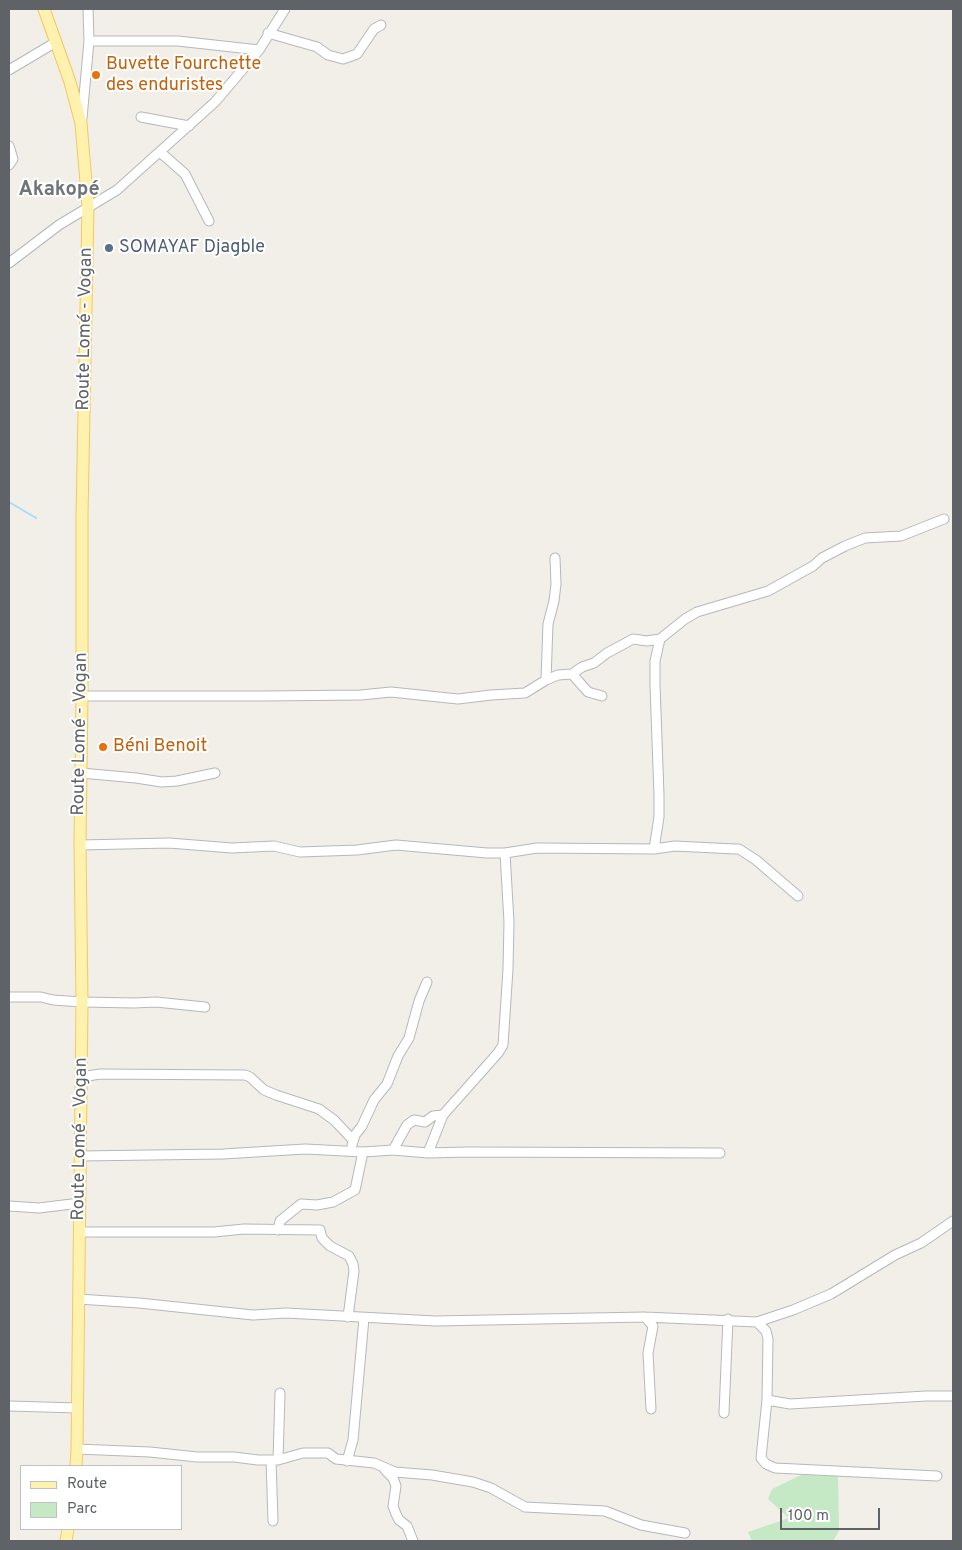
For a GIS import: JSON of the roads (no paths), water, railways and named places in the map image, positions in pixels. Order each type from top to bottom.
[{"type":"main road","name":"Route Lomé - Vogan","points":[[44,9],[70,82],[81,123],[88,206],[82,515],[80,845],[82,1002],[76,1465]]},
{"type":"street","points":[[81,123],[89,41],[88,9]]},
{"type":"street","points":[[9,264],[60,225],[88,206],[117,190],[215,102],[259,50],[268,33],[285,9]]},
{"type":"street","points":[[268,33],[317,47],[328,54],[343,59],[357,54],[374,29],[381,25]]},
{"type":"street","points":[[89,41],[178,42],[259,50]]},
{"type":"street","points":[[9,70],[56,42]]},
{"type":"street","points":[[141,117],[189,126]]},
{"type":"street","points":[[9,146],[13,158],[9,165]]},
{"type":"street","points":[[160,152],[185,174],[209,220]]},
{"type":"street","points":[[82,696],[361,695],[391,692],[458,700],[525,693],[558,675],[572,674],[633,639],[647,641],[660,639],[697,612],[768,590],[845,546],[865,538],[901,536],[944,519]]},
{"type":"street","points":[[546,680],[548,624],[556,584],[554,558]]},
{"type":"street","points":[[654,849],[660,795],[654,685],[655,661],[660,639]]},
{"type":"street","points":[[572,674],[588,692],[602,696]]},
{"type":"street","points":[[81,773],[162,782],[177,781],[215,773]]},
{"type":"street","points":[[80,845],[169,843],[232,848],[274,846],[300,852],[357,850],[396,846],[487,853],[505,853],[537,848],[654,849],[675,846],[739,849],[756,860],[798,896]]},
{"type":"street","points":[[428,1153],[443,1115],[503,1045],[509,922],[505,853]]},
{"type":"street","points":[[351,1150],[353,1140],[374,1100],[387,1084],[398,1056],[409,1038],[419,1001],[427,982]]},
{"type":"street","points":[[9,997],[41,997],[53,1000],[82,1002],[156,1002],[204,1007]]},
{"type":"street","points":[[81,1077],[100,1074],[245,1075],[250,1077],[264,1090],[276,1096],[319,1109],[334,1120],[353,1140]]},
{"type":"street","points":[[393,1150],[407,1125],[414,1120],[425,1122],[434,1116],[443,1115]]},
{"type":"street","points":[[80,1156],[223,1154],[305,1149],[363,1152],[393,1150],[428,1153],[720,1153]]},
{"type":"street","points":[[278,1230],[280,1220],[300,1204],[317,1205],[333,1202],[355,1190],[363,1152]]},
{"type":"street","points":[[9,1206],[39,1208],[80,1203]]},
{"type":"street","points":[[78,1299],[139,1303],[253,1316],[286,1313],[348,1318],[435,1321],[645,1317],[728,1319],[757,1322],[793,1310],[831,1294],[953,1222]]},
{"type":"street","points":[[80,1232],[214,1232],[244,1229],[320,1230],[322,1238],[330,1246],[351,1258],[354,1271],[348,1318]]},
{"type":"street","points":[[645,1317],[653,1326],[648,1353],[651,1409]]},
{"type":"street","points":[[347,1461],[353,1440],[364,1318]]},
{"type":"street","points":[[724,1413],[728,1319]]},
{"type":"street","points":[[757,1322],[766,1331],[768,1339],[767,1400],[761,1458],[766,1464],[775,1468],[936,1476]]},
{"type":"street","points":[[273,1521],[274,1460],[280,1393]]},
{"type":"street","points":[[767,1400],[790,1404],[953,1396]]},
{"type":"street","points":[[9,1406],[78,1408]]},
{"type":"street","points":[[77,1449],[274,1460],[302,1453],[328,1452],[336,1459],[374,1463],[395,1472],[432,1475],[473,1482],[491,1488],[525,1507],[605,1511],[641,1525],[685,1533]]},
{"type":"street","points":[[384,1468],[396,1486],[393,1506],[396,1514],[399,1520],[407,1526],[413,1541]]},
{"type":"waterway","points":[[9,502],[36,518]]},
{"type":"place","name":"Buvette Fourchette des enduristes","points":[[96,75]]},
{"type":"place","name":"SOMAYAF Djagble","points":[[109,248]]},
{"type":"place","name":"Béni Benoit","points":[[103,747]]},
{"type":"district","name":"Akakopé","points":[[59,191]]}]
